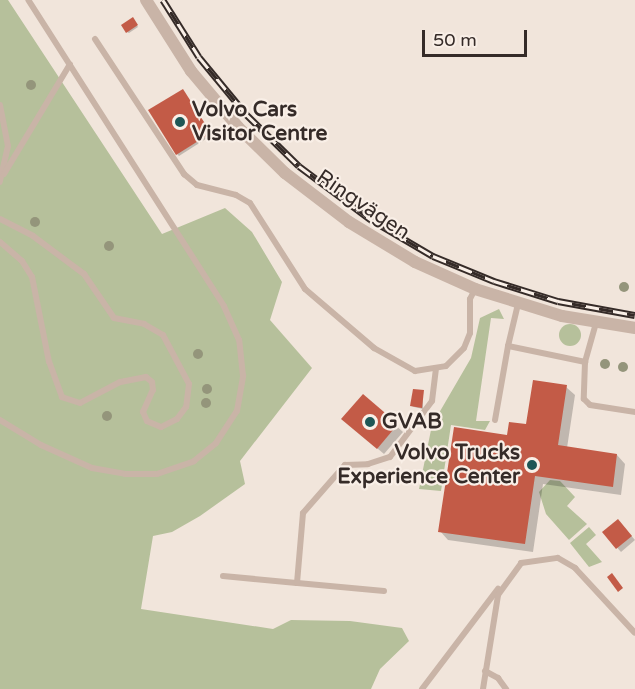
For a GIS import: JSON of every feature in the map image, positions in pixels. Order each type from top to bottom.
[{"type":"street","name":"Ringvägen","points":[[146,0],[205,88],[285,173],[366,234],[415,262],[475,289],[518,304],[596,323],[635,328]]},
{"type":"lane","points":[[0,420],[41,445],[92,468],[125,474],[157,474],[185,466],[216,443],[232,420],[242,391],[238,340],[224,306],[28,0]]},
{"type":"lane","points":[[95,39],[184,174],[197,186],[236,195],[250,203],[305,290],[374,348],[415,371],[436,370],[464,348],[470,333],[470,299],[475,289]]},
{"type":"lane","points":[[0,182],[70,64]]},
{"type":"lane","points":[[0,105],[8,146],[4,174]]},
{"type":"lane","points":[[0,219],[33,236],[84,274],[114,318],[149,326],[163,335],[189,384],[186,407],[177,419],[161,427],[147,421],[143,412],[153,384],[142,376],[120,382],[80,403],[62,397],[49,362],[32,277],[22,261],[0,242]]},
{"type":"lane","points":[[495,420],[518,304]]},
{"type":"lane","points":[[596,323],[585,362],[582,391],[590,405],[635,412]]},
{"type":"lane","points":[[508,346],[585,362]]},
{"type":"lane","points":[[297,583],[303,513],[345,465],[368,465],[390,457],[432,401],[436,370]]},
{"type":"lane","points":[[423,689],[502,584],[521,563],[558,558],[575,568],[635,633]]},
{"type":"lane","points":[[223,576],[384,591]]},
{"type":"lane","points":[[483,689],[493,613],[502,584]]},
{"type":"lane","points":[[485,671],[498,678],[506,689]]},
{"type":"green space","points":[[0,0],[8,0],[162,234],[225,208],[252,232],[282,282],[270,320],[312,368],[240,461],[245,484],[200,516],[172,532],[153,536],[141,609],[273,629],[291,620],[350,621],[402,628],[409,641],[380,669],[371,689],[0,689]]},
{"type":"green space","points":[[499,309],[504,319],[491,318],[476,421],[490,421],[485,430],[451,425],[441,491],[419,489],[432,425],[471,358],[480,318]]},
{"type":"green space","points":[[566,324],[574,324],[581,331],[581,339],[574,346],[566,346],[559,339],[559,331]]},
{"type":"green space","points":[[550,480],[560,481],[575,497],[567,506],[587,524],[569,540],[546,514],[539,492]]},
{"type":"green space","points":[[589,527],[596,535],[586,544],[602,562],[589,567],[570,543]]},
{"type":"building","points":[[133,17],[138,25],[126,33],[121,25]]},
{"type":"building","name":"Volvo Cars Visitor Centre","points":[[183,89],[211,133],[176,155],[148,110]]},
{"type":"building","name":"Volvo Trucks Experience Center","points":[[533,380],[567,385],[558,445],[617,454],[613,487],[535,476],[525,544],[438,532],[454,427],[507,435],[509,422],[526,424]]},
{"type":"building","points":[[413,389],[424,390],[422,408],[410,406]]},
{"type":"building","name":"GVAB","points":[[363,394],[398,424],[377,449],[341,419]]},
{"type":"building","points":[[618,519],[632,536],[616,549],[602,532]]},
{"type":"building","points":[[612,573],[623,588],[618,592],[607,577]]},
{"type":"railway","points":[[163,0],[199,57],[246,114],[299,166],[370,219],[433,256],[494,281],[558,301],[635,315]]},
{"type":"place","name":"Volvo Cars Visitor Centre","points":[[180,122]]},
{"type":"place","name":"GVAB","points":[[370,422]]},
{"type":"place","name":"Volvo Trucks Experience Center","points":[[532,465]]}]
